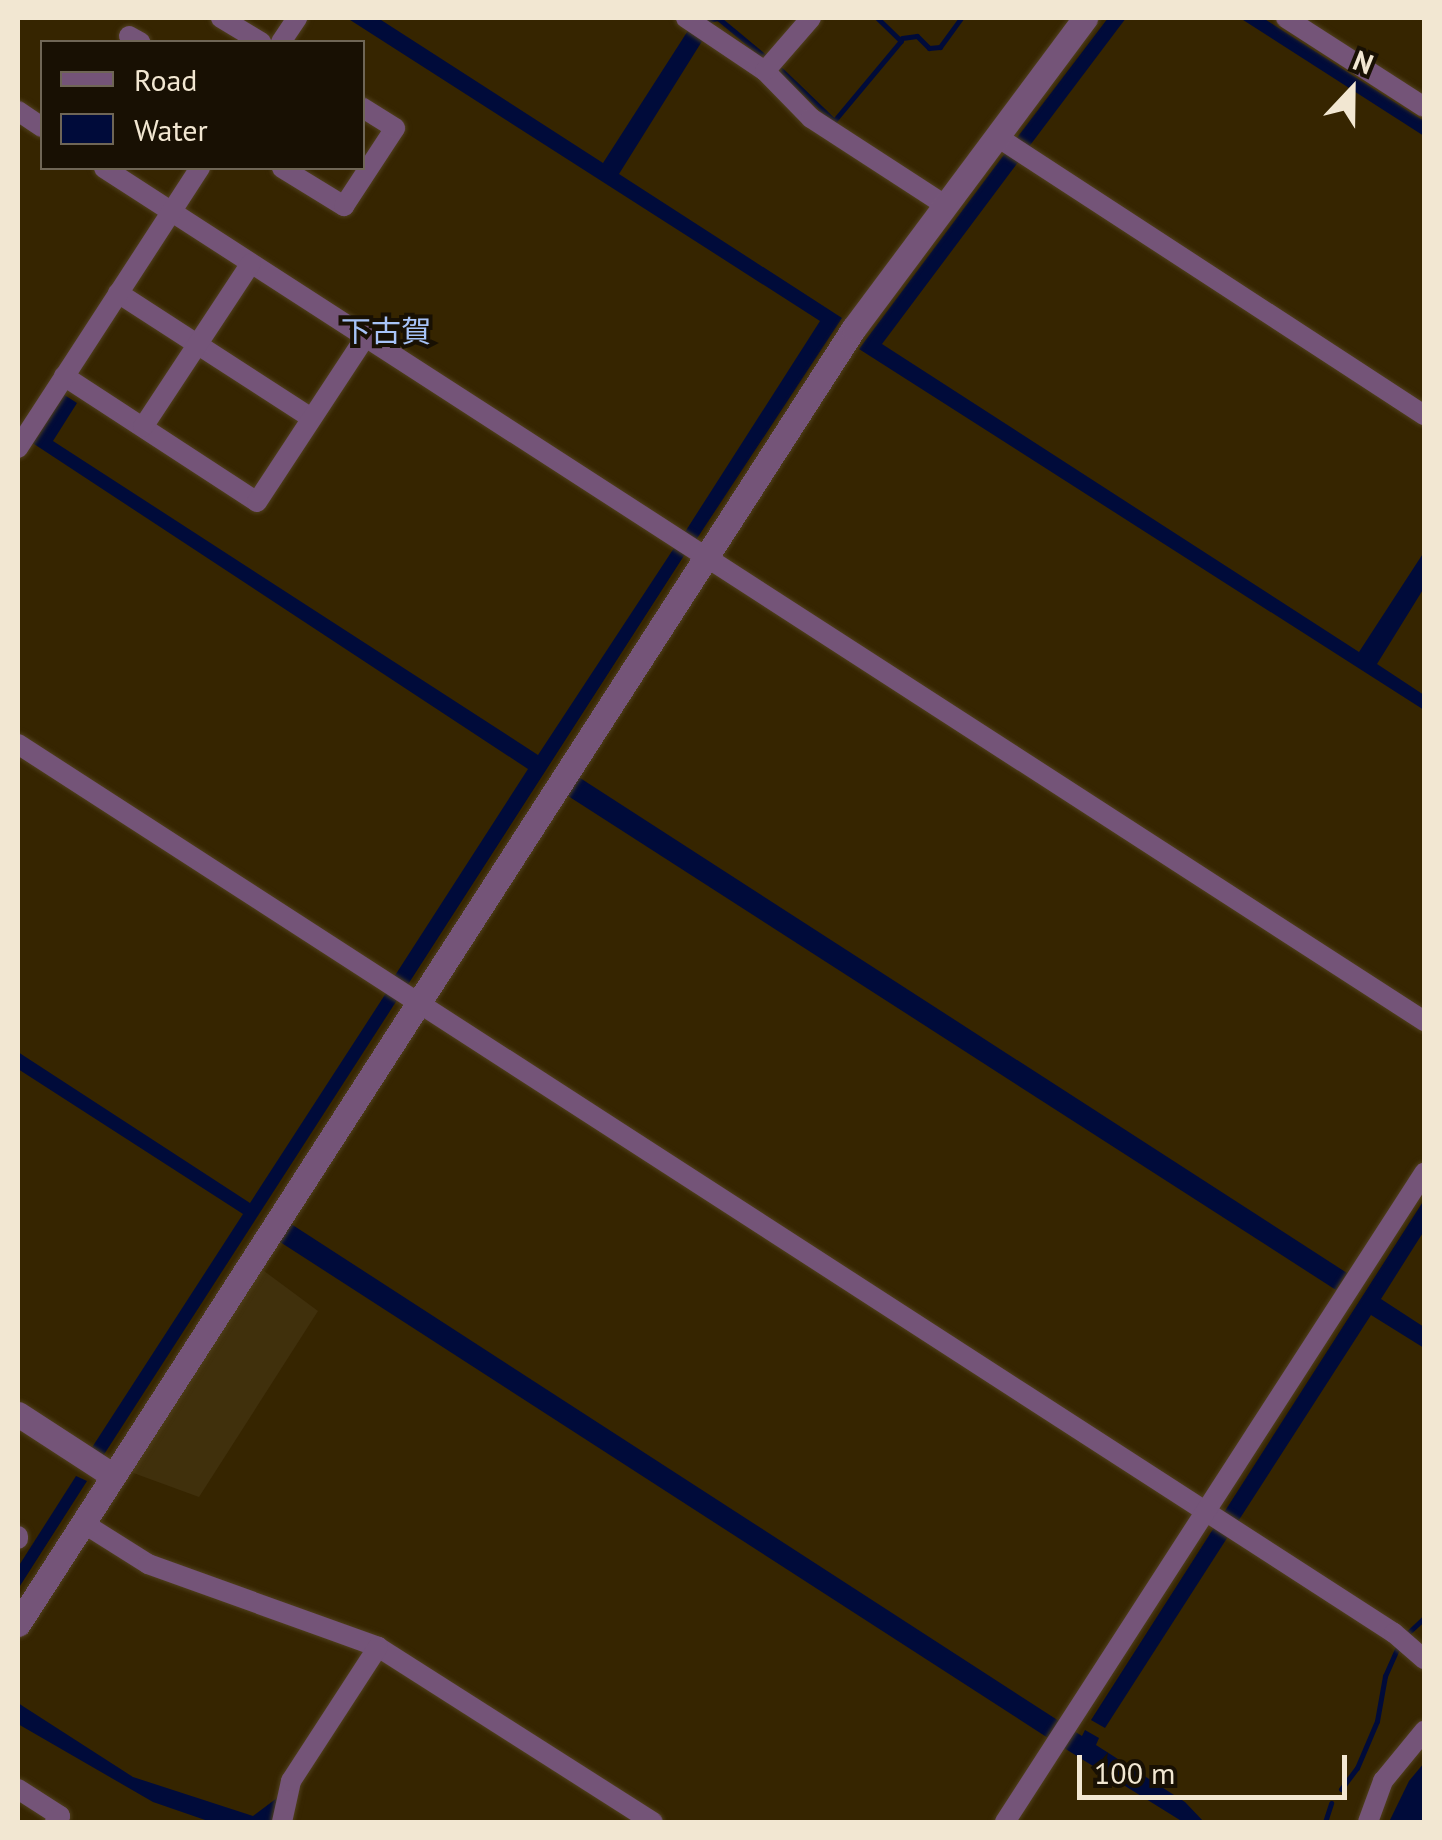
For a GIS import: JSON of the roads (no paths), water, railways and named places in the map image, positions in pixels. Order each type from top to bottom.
[{"type":"street","points":[[221,18],[258,40]]},
{"type":"street","points":[[282,40],[297,18]]},
{"type":"street","points":[[687,18],[764,71],[811,118],[944,205]]},
{"type":"street","points":[[764,71],[811,18]]},
{"type":"street","points":[[18,1624],[854,328],[1085,18]]},
{"type":"street","points":[[1286,18],[1424,107]]},
{"type":"street","points":[[285,170],[344,206],[395,128],[365,110]]},
{"type":"street","points":[[18,111],[40,127]]},
{"type":"street","points":[[996,136],[1424,415]]},
{"type":"street","points":[[107,170],[1424,1021]]},
{"type":"street","points":[[18,448],[199,170]]},
{"type":"street","points":[[143,427],[252,263]]},
{"type":"street","points":[[118,293],[311,418]]},
{"type":"street","points":[[64,376],[258,502],[366,336]]},
{"type":"street","points":[[18,744],[1394,1633],[1424,1659]]},
{"type":"street","points":[[1006,1822],[1424,1173]]},
{"type":"street","points":[[18,1414],[112,1475]]},
{"type":"street","points":[[83,1523],[148,1564],[378,1647],[653,1822]]},
{"type":"street","points":[[282,1822],[292,1781],[378,1647]]},
{"type":"street","points":[[1368,1822],[1383,1782],[1424,1731]]},
{"type":"street","points":[[18,1789],[60,1816],[56,1822]]},
{"type":"water","points":[[347,18],[378,18],[603,163],[689,29],[704,38],[619,174],[842,318],[696,540],[685,532],[820,321]]},
{"type":"water","points":[[1108,18],[1126,18],[1028,148],[1016,139]]},
{"type":"water","points":[[1240,18],[1263,18],[1424,121],[1424,136]]},
{"type":"water","points":[[1006,152],[1019,161],[882,344],[1359,652],[1424,552],[1424,588],[1377,664],[1424,695],[1424,710],[859,349]]},
{"type":"water","points":[[63,394],[77,403],[53,441],[538,755],[676,545],[687,551],[407,986],[394,977],[528,769],[31,442]]},
{"type":"water","points":[[577,776],[1347,1273],[1336,1290],[565,794]]},
{"type":"water","points":[[388,990],[399,997],[103,1456],[91,1449],[243,1214],[18,1069],[18,1052],[250,1203]]},
{"type":"water","points":[[1424,1200],[1424,1231],[1381,1299],[1424,1327],[1424,1348],[1371,1315],[1237,1523],[1223,1514]]},
{"type":"water","points":[[288,1222],[1059,1721],[1048,1738],[277,1240]]},
{"type":"water","points":[[76,1476],[87,1481],[18,1589],[18,1567]]},
{"type":"water","points":[[1215,1526],[1229,1535],[1105,1728],[1091,1720]]},
{"type":"water","points":[[18,1703],[133,1777],[253,1816],[281,1795],[276,1822],[211,1822],[153,1802],[18,1724]]},
{"type":"water","points":[[1085,1730],[1099,1738],[1096,1745],[1185,1802],[1204,1822],[1183,1822],[1064,1748],[1074,1731],[1082,1736]]},
{"type":"water","points":[[1424,1763],[1424,1822],[1389,1822],[1409,1781]]},
{"type":"waterway","points":[[705,21],[718,18],[765,57]]},
{"type":"waterway","points":[[781,70],[834,121],[901,41],[877,18]]},
{"type":"waterway","points":[[902,38],[917,36],[929,48],[940,47],[961,18]]},
{"type":"waterway","points":[[1409,1632],[1424,1618]]},
{"type":"waterway","points":[[1341,1789],[1357,1768],[1377,1721],[1385,1676],[1398,1647]]},
{"type":"waterway","points":[[1325,1822],[1331,1803]]},
{"type":"district","name":"下古賀","points":[[386,331]]}]
